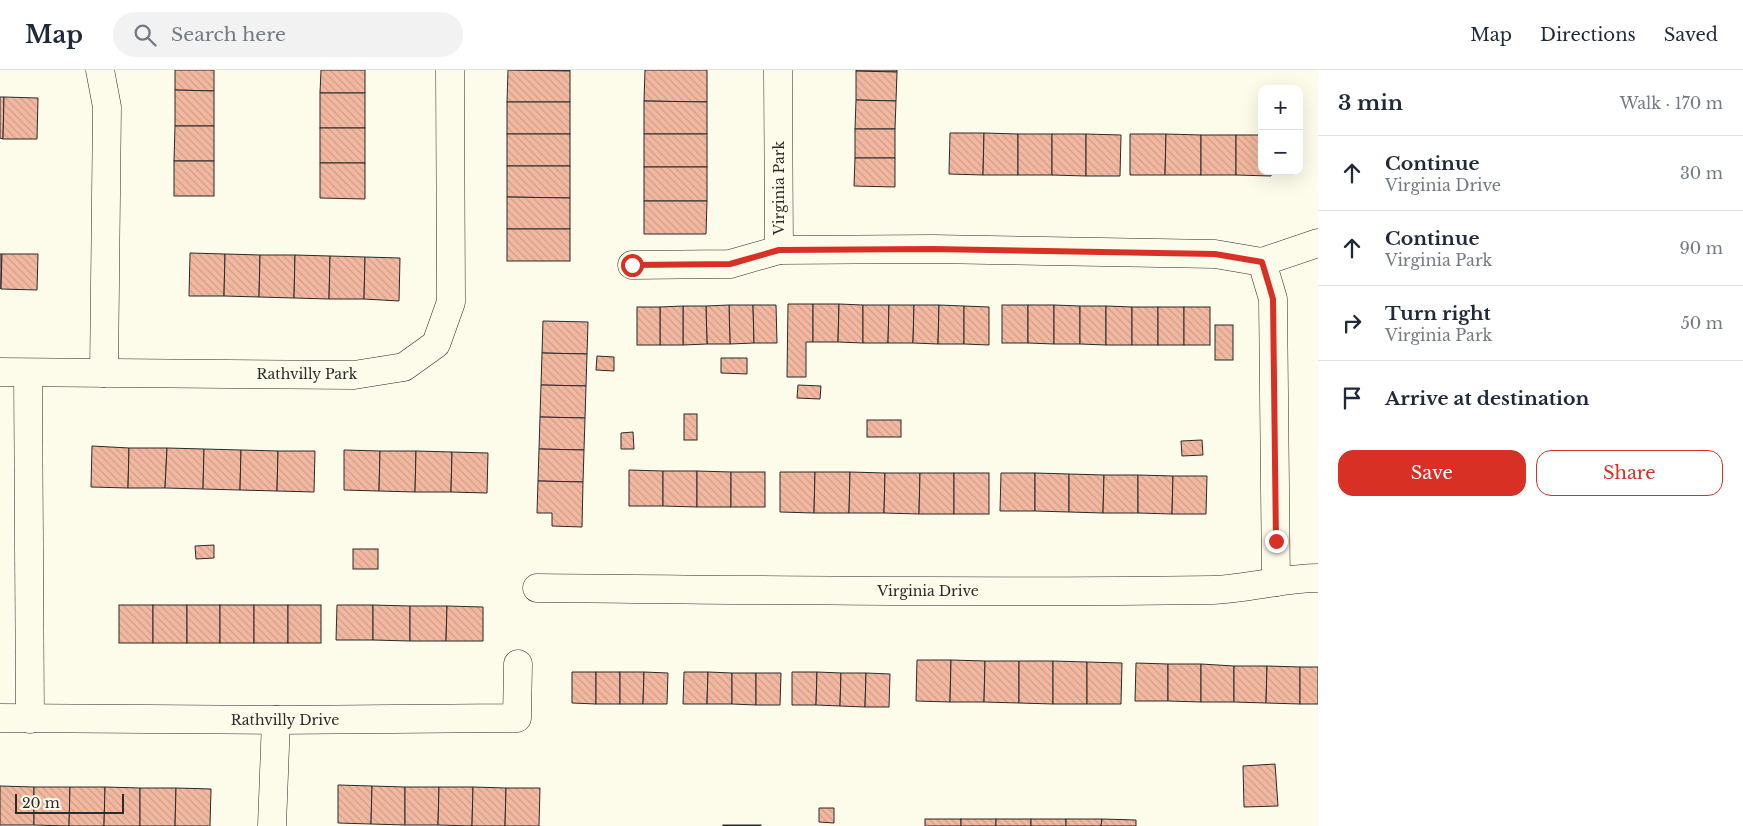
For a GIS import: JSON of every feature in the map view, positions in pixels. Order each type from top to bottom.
[{"type":"street","points":[[100,70],[107,107],[104,373]]},
{"type":"street","name":"Rathvilly Park","points":[[0,372],[354,375],[404,367],[436,344],[451,302],[450,70]]},
{"type":"street","name":"Virginia Park","points":[[778,70],[779,250],[932,249],[1215,254],[1262,262]]},
{"type":"street","points":[[1276,582],[1273,299],[1262,262],[1318,243]]},
{"type":"street","points":[[632,265],[730,264],[779,250]]},
{"type":"street","points":[[28,373],[30,719]]},
{"type":"street","name":"Virginia Drive","points":[[537,588],[1076,592],[1216,590],[1297,578],[1318,578]]},
{"type":"street","name":"Rathvilly Drive","points":[[0,718],[276,720],[517,718],[518,664]]},
{"type":"street","points":[[272,826],[276,720]]},
{"type":"building","points":[[175,70],[214,70],[214,91],[175,90]]},
{"type":"building","points":[[321,70],[365,70],[365,93],[320,93]]},
{"type":"building","points":[[508,70],[570,70],[570,71]]},
{"type":"building","points":[[508,70],[570,71],[570,102],[507,102]]},
{"type":"building","points":[[645,70],[707,70],[707,102],[644,101]]},
{"type":"building","points":[[897,70],[897,72],[856,71]]},
{"type":"building","points":[[856,71],[897,72],[896,101],[856,100]]},
{"type":"building","points":[[175,90],[214,91],[214,126],[175,126]]},
{"type":"building","points":[[320,93],[365,93],[365,128],[320,128]]},
{"type":"building","points":[[0,97],[4,97],[3,139],[0,138]]},
{"type":"building","points":[[4,97],[38,98],[37,139],[3,139]]},
{"type":"building","points":[[856,100],[896,101],[895,129],[855,129]]},
{"type":"building","points":[[644,101],[707,102],[707,134],[644,134]]},
{"type":"building","points":[[507,102],[570,102],[570,134],[507,134]]},
{"type":"building","points":[[175,126],[214,126],[214,161],[174,161]]},
{"type":"building","points":[[320,128],[365,128],[365,163],[320,163]]},
{"type":"building","points":[[855,129],[895,129],[895,158],[855,158]]},
{"type":"building","points":[[950,133],[984,133],[983,175],[949,174]]},
{"type":"building","points":[[984,133],[1018,134],[1018,175],[983,175]]},
{"type":"building","points":[[507,134],[570,134],[570,166],[507,166]]},
{"type":"building","points":[[644,134],[707,134],[707,167],[644,167]]},
{"type":"building","points":[[1018,134],[1052,134],[1052,175],[1018,175]]},
{"type":"building","points":[[1052,134],[1086,134],[1086,176],[1052,175]]},
{"type":"building","points":[[1086,134],[1121,135],[1120,176],[1086,176]]},
{"type":"building","points":[[1130,134],[1166,134],[1165,175],[1130,175]]},
{"type":"building","points":[[1166,134],[1201,135],[1201,175],[1165,175]]},
{"type":"building","points":[[1201,135],[1236,135],[1236,175],[1201,175]]},
{"type":"building","points":[[1236,135],[1258,135],[1258,175],[1271,176],[1236,175]]},
{"type":"building","points":[[855,158],[895,158],[895,187],[854,186]]},
{"type":"building","points":[[174,161],[214,161],[214,196],[174,196]]},
{"type":"building","points":[[320,163],[365,163],[365,199],[320,198]]},
{"type":"building","points":[[507,166],[570,166],[570,198],[507,197]]},
{"type":"building","points":[[644,167],[707,167],[707,201],[644,201]]},
{"type":"building","points":[[507,197],[570,198],[570,229],[507,229]]},
{"type":"building","points":[[644,201],[707,201],[706,234],[644,234]]},
{"type":"building","points":[[507,229],[570,229],[570,261],[507,261]]},
{"type":"building","points":[[190,253],[225,254],[224,296],[189,296]]},
{"type":"building","points":[[0,254],[2,254],[1,289],[0,288]]},
{"type":"building","points":[[2,254],[38,254],[37,290],[1,289]]},
{"type":"building","points":[[225,254],[260,255],[259,297],[224,296]]},
{"type":"building","points":[[260,255],[295,255],[294,298],[259,297]]},
{"type":"building","points":[[295,255],[330,256],[329,299],[294,298]]},
{"type":"building","points":[[330,256],[365,257],[364,299],[329,299]]},
{"type":"building","points":[[365,257],[400,258],[399,301],[364,299]]},
{"type":"building","points":[[788,304],[813,304],[813,342],[806,342],[806,377],[787,377]]},
{"type":"building","points":[[813,304],[839,304],[838,342],[813,342]]},
{"type":"building","points":[[839,304],[863,305],[863,343],[838,342]]},
{"type":"building","points":[[729,305],[753,305],[754,343],[730,344]]},
{"type":"building","points":[[729,305],[730,344],[707,344],[706,306]]},
{"type":"building","points":[[753,305],[776,305],[777,343],[754,343]]},
{"type":"building","points":[[863,305],[889,305],[888,343],[863,343]]},
{"type":"building","points":[[889,305],[914,305],[913,343],[888,343]]},
{"type":"building","points":[[914,305],[939,305],[938,344],[913,343]]},
{"type":"building","points":[[939,305],[964,306],[964,344],[938,344]]},
{"type":"building","points":[[1002,305],[1028,305],[1028,343],[1002,343]]},
{"type":"building","points":[[1028,305],[1054,305],[1054,344],[1028,343]]},
{"type":"building","points":[[1054,305],[1080,306],[1080,344],[1054,344]]},
{"type":"building","points":[[683,306],[706,306],[707,344],[683,345]]},
{"type":"building","points":[[683,306],[683,345],[660,345],[660,307]]},
{"type":"building","points":[[964,306],[989,307],[989,345],[964,344]]},
{"type":"building","points":[[1080,306],[1106,306],[1106,345],[1080,344]]},
{"type":"building","points":[[1106,306],[1132,307],[1132,345],[1106,345]]},
{"type":"building","points":[[637,307],[660,307],[660,345],[637,345]]},
{"type":"building","points":[[1132,307],[1158,307],[1158,345],[1132,345]]},
{"type":"building","points":[[1158,307],[1184,307],[1184,345],[1158,345]]},
{"type":"building","points":[[1184,307],[1210,307],[1210,345],[1184,345]]},
{"type":"building","points":[[543,321],[588,322],[587,354],[542,353]]},
{"type":"building","points":[[1215,325],[1233,325],[1233,360],[1215,360]]},
{"type":"building","points":[[542,353],[587,354],[586,386],[541,385]]},
{"type":"building","points":[[597,356],[614,357],[614,371],[596,370]]},
{"type":"building","points":[[721,358],[747,358],[747,374],[721,373]]},
{"type":"building","points":[[541,385],[586,386],[585,418],[540,417]]},
{"type":"building","points":[[798,385],[821,386],[820,399],[797,398]]},
{"type":"building","points":[[684,414],[697,414],[697,440],[684,440]]},
{"type":"building","points":[[540,417],[585,418],[584,450],[539,449]]},
{"type":"building","points":[[867,420],[901,420],[901,437],[867,437]]},
{"type":"building","points":[[633,432],[634,449],[621,449],[621,433]]},
{"type":"building","points":[[1202,440],[1203,455],[1182,456],[1181,441]]},
{"type":"building","points":[[92,446],[129,448],[128,488],[91,487]]},
{"type":"building","points":[[129,448],[167,448],[165,488],[128,488]]},
{"type":"building","points":[[167,448],[204,449],[203,489],[165,488]]},
{"type":"building","points":[[204,449],[241,450],[240,490],[203,489]]},
{"type":"building","points":[[539,449],[584,450],[583,482],[538,481]]},
{"type":"building","points":[[241,450],[278,451],[277,491],[240,490]]},
{"type":"building","points":[[344,450],[380,451],[379,491],[344,490]]},
{"type":"building","points":[[278,451],[315,451],[314,492],[277,491]]},
{"type":"building","points":[[380,451],[416,451],[415,492],[379,491]]},
{"type":"building","points":[[416,451],[452,452],[451,492],[415,492]]},
{"type":"building","points":[[452,452],[488,453],[487,493],[451,492]]},
{"type":"building","points":[[629,470],[663,471],[663,506],[629,506]]},
{"type":"building","points":[[663,471],[697,471],[697,507],[663,506]]},
{"type":"building","points":[[697,471],[731,472],[731,507],[697,507]]},
{"type":"building","points":[[731,472],[765,472],[765,507],[731,507]]},
{"type":"building","points":[[780,472],[815,472],[814,513],[780,512]]},
{"type":"building","points":[[815,472],[850,472],[849,513],[814,513]]},
{"type":"building","points":[[850,472],[885,473],[884,513],[849,513]]},
{"type":"building","points":[[885,473],[920,473],[919,514],[884,513]]},
{"type":"building","points":[[920,473],[954,473],[954,514],[919,514]]},
{"type":"building","points":[[954,473],[989,473],[989,514],[954,514]]},
{"type":"building","points":[[1001,473],[1035,473],[1035,511],[1000,511]]},
{"type":"building","points":[[1035,473],[1069,474],[1069,512],[1035,511]]},
{"type":"building","points":[[1069,474],[1104,475],[1103,513],[1069,512]]},
{"type":"building","points":[[1104,475],[1138,475],[1138,513],[1103,513]]},
{"type":"building","points":[[1138,475],[1173,476],[1172,514],[1138,513]]},
{"type":"building","points":[[1173,476],[1207,476],[1206,514],[1172,514]]},
{"type":"building","points":[[538,481],[583,482],[582,527],[552,526],[552,513],[537,513]]},
{"type":"building","points":[[214,545],[214,558],[196,559],[195,546]]},
{"type":"building","points":[[353,549],[378,549],[378,569],[353,569]]},
{"type":"building","points":[[119,605],[153,605],[153,643],[119,643]]},
{"type":"building","points":[[153,605],[187,605],[187,643],[153,643]]},
{"type":"building","points":[[187,605],[220,605],[220,643],[187,643]]},
{"type":"building","points":[[220,605],[254,605],[254,643],[220,643]]},
{"type":"building","points":[[254,605],[288,605],[288,643],[254,643]]},
{"type":"building","points":[[288,605],[321,605],[321,643],[288,643]]},
{"type":"building","points":[[337,605],[373,605],[373,640],[336,640]]},
{"type":"building","points":[[373,605],[410,606],[410,641],[373,640]]},
{"type":"building","points":[[410,606],[447,606],[446,641],[410,641]]},
{"type":"building","points":[[447,606],[483,607],[483,641],[446,641]]},
{"type":"building","points":[[917,660],[951,660],[950,702],[916,701]]},
{"type":"building","points":[[951,660],[985,661],[984,702],[950,702]]},
{"type":"building","points":[[985,661],[1019,661],[1019,703],[984,702]]},
{"type":"building","points":[[1019,661],[1053,661],[1053,704],[1019,703]]},
{"type":"building","points":[[1053,661],[1087,662],[1087,704],[1053,704]]},
{"type":"building","points":[[1087,662],[1122,663],[1121,704],[1087,704]]},
{"type":"building","points":[[1136,663],[1168,664],[1168,701],[1135,701]]},
{"type":"building","points":[[1168,664],[1201,664],[1201,702],[1168,701]]},
{"type":"building","points":[[1201,664],[1234,666],[1234,702],[1201,702]]},
{"type":"building","points":[[1234,666],[1267,666],[1266,703],[1234,702]]},
{"type":"building","points":[[1267,666],[1300,667],[1300,704],[1266,703]]},
{"type":"building","points":[[1300,667],[1318,667],[1318,704],[1300,704]]},
{"type":"building","points":[[572,672],[596,672],[596,704],[572,703]]},
{"type":"building","points":[[596,672],[620,672],[620,704],[596,704]]},
{"type":"building","points":[[620,672],[644,672],[643,704],[620,704]]},
{"type":"building","points":[[644,672],[668,673],[667,704],[643,704]]},
{"type":"building","points":[[684,672],[708,672],[707,704],[683,704]]},
{"type":"building","points":[[708,672],[732,673],[732,704],[707,704]]},
{"type":"building","points":[[792,672],[817,672],[816,705],[792,705]]},
{"type":"building","points":[[817,672],[841,673],[840,706],[816,705]]},
{"type":"building","points":[[732,673],[756,673],[756,705],[732,704]]},
{"type":"building","points":[[756,673],[781,673],[780,705],[756,705]]},
{"type":"building","points":[[841,673],[866,673],[865,707],[840,706]]},
{"type":"building","points":[[866,673],[890,674],[889,707],[865,707]]},
{"type":"building","points":[[1275,764],[1278,806],[1244,807],[1243,766]]},
{"type":"building","points":[[338,785],[372,786],[371,824],[338,823]]},
{"type":"building","points":[[0,786],[34,787],[34,825],[0,825]]},
{"type":"building","points":[[372,786],[405,787],[405,825],[371,824]]},
{"type":"building","points":[[34,787],[70,787],[69,826],[34,825]]},
{"type":"building","points":[[70,787],[105,787],[104,826],[69,826]]},
{"type":"building","points":[[105,787],[140,788],[140,826],[104,826]]},
{"type":"building","points":[[405,787],[439,787],[438,825],[405,825]]},
{"type":"building","points":[[439,787],[473,787],[472,826],[438,825]]},
{"type":"building","points":[[473,787],[506,788],[505,826],[472,826]]},
{"type":"building","points":[[140,788],[176,788],[175,826],[140,826]]},
{"type":"building","points":[[176,788],[211,789],[210,826],[175,826]]},
{"type":"building","points":[[506,788],[540,788],[539,826],[505,826]]},
{"type":"building","points":[[819,808],[834,808],[834,823],[819,822]]},
{"type":"building","points":[[925,819],[961,819],[961,826],[925,826]]},
{"type":"building","points":[[961,819],[996,819],[996,826],[961,826]]},
{"type":"building","points":[[996,819],[1031,819],[1031,826],[996,826]]},
{"type":"building","points":[[1031,819],[1066,819],[1066,826],[1031,826]]},
{"type":"building","points":[[1066,819],[1102,819],[1101,826],[1066,826]]},
{"type":"building","points":[[1102,819],[1136,820],[1136,826],[1101,826]]},
{"type":"building","points":[[761,825],[761,826],[723,826]]},
{"type":"route","points":[[632,265],[730,264],[779,250],[932,249],[1215,254],[1262,262],[1273,299],[1276,541]]}]
